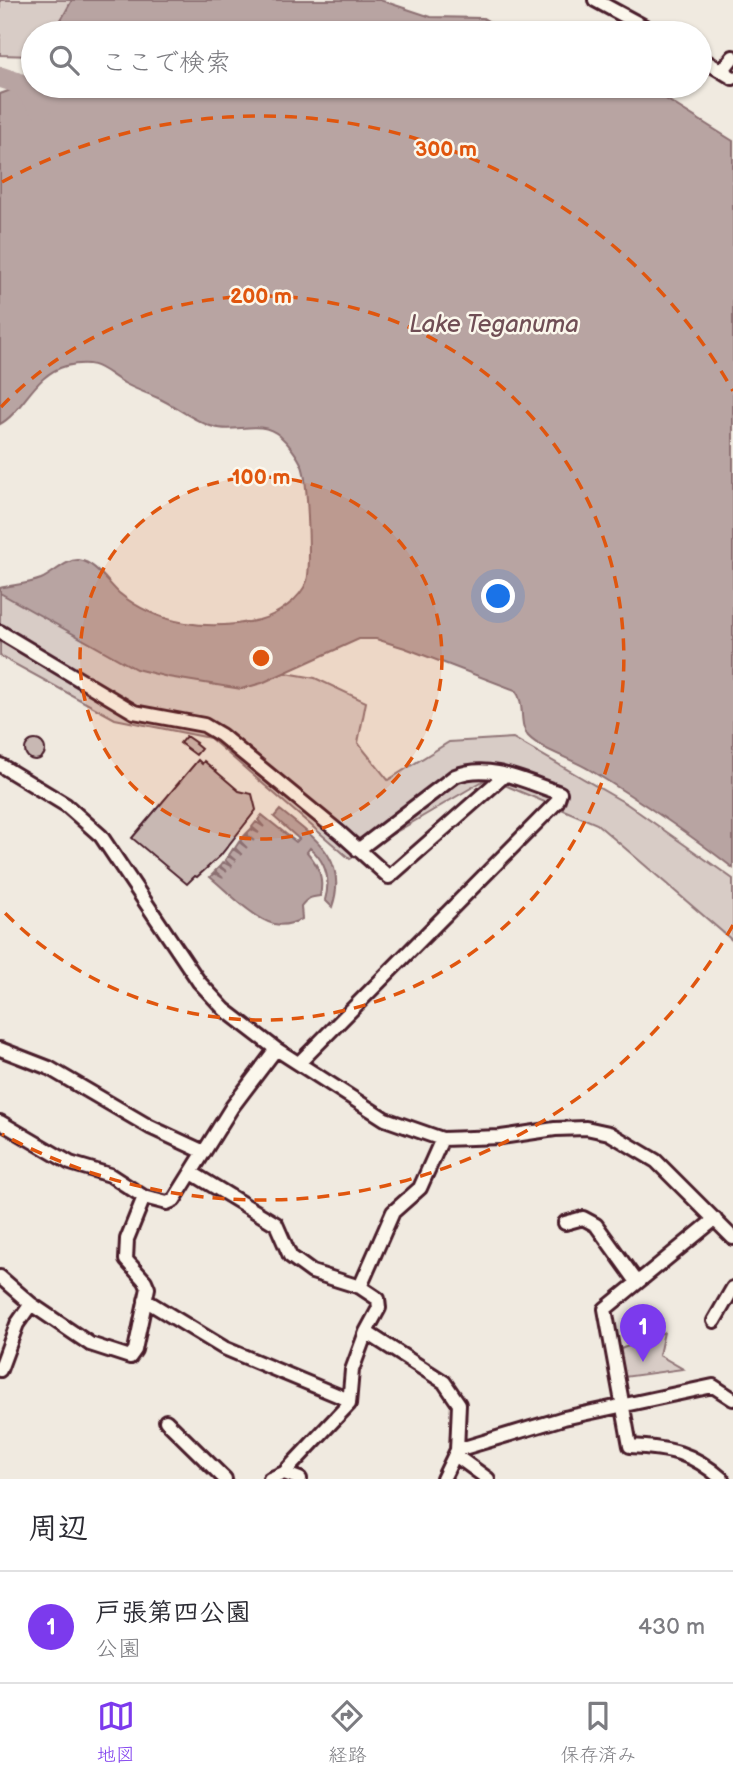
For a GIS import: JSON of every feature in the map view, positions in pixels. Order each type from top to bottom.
[{"type":"street","points":[[595,0],[634,21]]},
{"type":"street","points":[[727,74],[733,57]]},
{"type":"street","points":[[0,632],[134,712],[205,725],[221,735],[389,877],[505,775]]},
{"type":"street","points":[[0,765],[66,806],[101,836],[199,982],[225,1010],[276,1049],[386,1119],[442,1139],[501,1137],[555,1129],[586,1128],[609,1133],[656,1161],[733,1238]]},
{"type":"street","points":[[299,1063],[557,802],[560,793],[481,769],[455,776],[358,850]]},
{"type":"street","points":[[0,1049],[49,1068],[150,1127],[204,1152]]},
{"type":"street","points":[[2,1128],[70,1163],[110,1175],[144,1197],[167,1203],[174,1200],[232,1107],[276,1049]]},
{"type":"street","points":[[360,1287],[393,1212],[420,1188],[442,1139]]},
{"type":"street","points":[[192,1173],[276,1224],[290,1256],[312,1272],[360,1287],[378,1299],[379,1308],[366,1332],[352,1370],[349,1404],[285,1473],[270,1479]]},
{"type":"street","points":[[0,1278],[31,1304],[90,1344],[130,1357],[135,1350],[148,1288],[126,1260],[127,1239],[144,1197]]},
{"type":"street","points":[[565,1223],[583,1218],[596,1226],[637,1282]]},
{"type":"street","points":[[715,1219],[605,1308],[630,1446],[666,1448],[692,1457],[706,1464],[722,1479]]},
{"type":"street","points":[[714,1321],[733,1288]]},
{"type":"street","points":[[145,1300],[224,1348],[349,1400]]},
{"type":"street","points":[[0,1370],[17,1324],[31,1304]]},
{"type":"street","points":[[366,1332],[443,1382],[459,1404],[456,1453],[443,1479]]},
{"type":"street","points":[[456,1453],[564,1418],[712,1387],[733,1399]]},
{"type":"street","points":[[166,1421],[225,1479]]},
{"type":"street","points":[[456,1453],[488,1479]]},
{"type":"street","points":[[285,1473],[300,1479]]},
{"type":"shaded area","points":[[0,0],[75,0],[60,21],[21,21],[21,56],[0,55]]},
{"type":"shaded area","points":[[0,591],[100,641],[315,678],[366,702],[358,743],[388,780],[449,742],[513,738],[627,804],[733,879],[733,941],[597,824],[488,778],[350,859],[210,738],[115,719],[0,656]]},
{"type":"shaded area","points":[[664,1332],[659,1355],[683,1369],[617,1378],[613,1352]]},
{"type":"water","points":[[72,0],[380,0],[431,17],[483,18],[488,21],[61,21]]},
{"type":"water","name":"Lake Teganuma","points":[[21,86],[21,98],[664,98],[733,141],[733,868],[627,793],[534,741],[523,726],[520,701],[515,690],[405,648],[376,639],[359,639],[262,683],[241,689],[136,669],[0,593],[0,588],[41,579],[64,564],[79,560],[101,574],[119,593],[151,613],[204,625],[241,623],[273,614],[299,594],[307,581],[309,542],[302,466],[289,446],[272,431],[256,427],[222,429],[207,425],[98,367],[85,364],[66,366],[45,377],[16,411],[0,424],[0,94]]},
{"type":"water","points":[[280,810],[325,850],[336,875],[332,907],[325,900],[326,871],[310,848],[307,852],[315,862],[321,878],[320,896],[309,898],[301,906],[302,919],[281,925],[258,917],[210,877],[214,873],[223,878],[215,871],[219,867],[227,872],[220,866],[223,862],[232,867],[225,860],[228,856],[236,861],[229,855],[233,849],[242,855],[235,848],[239,842],[247,848],[240,841],[245,835],[254,841],[246,834],[251,829],[259,833],[252,827],[256,822],[264,827],[258,820],[262,815],[296,842],[299,839],[274,817]]},
{"type":"building","points":[[186,736],[201,749],[196,755],[180,743]]},
{"type":"building","points":[[35,740],[42,743],[45,750],[42,757],[35,760],[28,757],[25,750],[28,743]]},
{"type":"building","points":[[198,760],[202,764],[204,761],[239,791],[252,794],[256,810],[220,856],[187,884],[132,838]]},
{"type":"waterway","points":[[0,77],[21,84]]},
{"type":"waterway","points":[[32,98],[41,109]]},
{"type":"place","name":"戸張第四公園","points":[[643,1362]]}]
